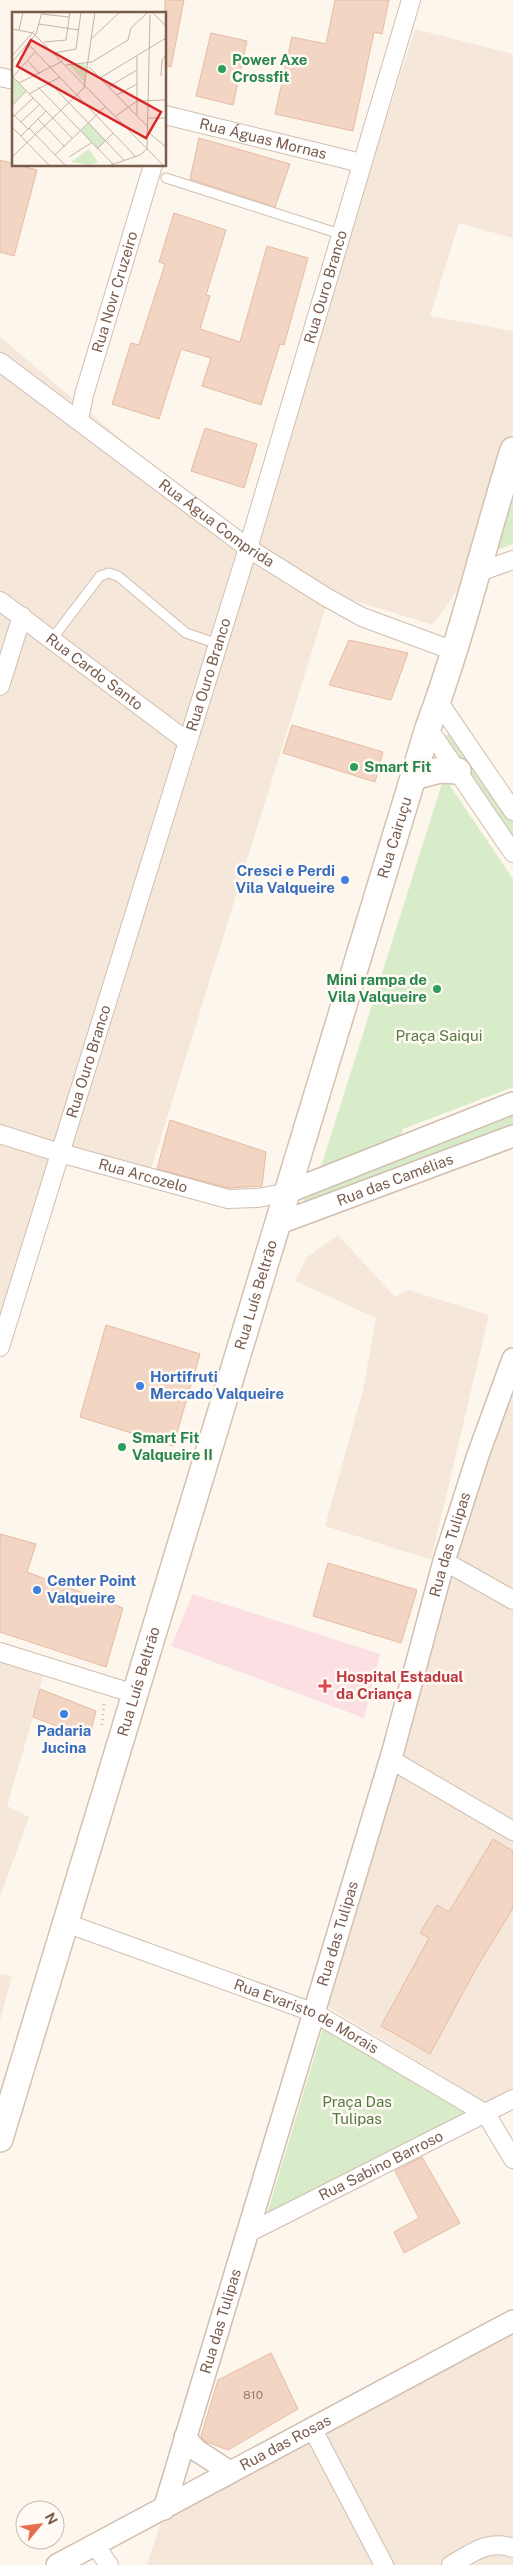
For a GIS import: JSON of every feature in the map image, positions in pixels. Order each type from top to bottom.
[{"type":"main road","name":"Rua Cairuçu","points":[[277,1224],[428,728],[479,572],[495,508],[512,456]]},
{"type":"main road","points":[[414,777],[440,770],[458,771]]},
{"type":"main road","name":"Rua Luís Beltrão","points":[[0,2139],[277,1224]]},
{"type":"street","name":"Rua Ouro Branco","points":[[0,1347],[248,548],[411,0]]},
{"type":"street","name":"Rua Águas Mornas","points":[[166,119],[361,163]]},
{"type":"street","name":"Rua Novr Cruzeiro","points":[[79,420],[84,395],[153,166]]},
{"type":"street","name":"Rua Água Comprida","points":[[0,362],[248,548],[326,597],[362,617],[454,651]]},
{"type":"street","points":[[479,572],[513,560]]},
{"type":"street","name":"Rua Cardo Santo","points":[[0,601],[188,742]]},
{"type":"street","points":[[0,686],[22,616]]},
{"type":"street","points":[[438,701],[513,811]]},
{"type":"street","points":[[428,728],[513,853]]},
{"type":"street","name":"Rua das Camélias","points":[[288,1192],[513,1103]]},
{"type":"street","name":"Rua Arcozelo","points":[[0,1134],[60,1153],[228,1198],[258,1198],[288,1192]]},
{"type":"street","name":"Rua das Camélias","points":[[277,1224],[513,1136]]},
{"type":"street","name":"Rua das Tulipas","points":[[164,2508],[315,2013],[390,1759],[444,1561],[478,1455],[513,1360]]},
{"type":"street","points":[[444,1561],[513,1600]]},
{"type":"street","points":[[0,1652],[135,1694]]},
{"type":"street","points":[[390,1759],[513,1831]]},
{"type":"street","name":"Rua Evaristo de Morais","points":[[66,1923],[315,2013],[486,2114],[513,2159]]},
{"type":"street","name":"Rua Sabino Barroso","points":[[248,2233],[513,2099]]},
{"type":"street","name":"Rua das Rosas","points":[[57,2565],[513,2321]]},
{"type":"street","points":[[312,2428],[384,2565]]},
{"type":"street","points":[[185,2437],[196,2450],[230,2472]]},
{"type":"street","points":[[450,2565],[481,2548],[500,2543],[513,2548]]},
{"type":"street","points":[[95,2545],[109,2565]]},
{"type":"lane","points":[[166,178],[340,234]]},
{"type":"lane","points":[[52,639],[100,576],[108,573],[118,576],[186,633],[218,644]]},
{"type":"shaded area","points":[[415,29],[513,54],[513,238],[459,223],[430,316],[513,331],[513,434],[463,582],[433,625],[330,593],[149,1176],[60,1153],[0,1348],[0,337],[249,547]]},
{"type":"shaded area","points":[[338,1235],[395,1297],[408,1290],[489,1315],[431,1560],[325,1526],[363,1390],[376,1318],[295,1281],[307,1257]]},
{"type":"shaded area","points":[[513,1368],[513,2091],[488,2104],[328,2007],[395,1752]]},
{"type":"shaded area","name":"Hospital Estadual da Criança","points":[[193,1594],[380,1654],[364,1718],[171,1646]]},
{"type":"shaded area","points":[[0,1656],[44,1670],[33,1717],[7,1806],[29,1817],[0,1897]]},
{"type":"shaded area","points":[[0,1974],[12,1976],[0,2021]]},
{"type":"shaded area","points":[[513,2324],[513,2565],[147,2565],[165,2510]]},
{"type":"green space","points":[[513,494],[513,544],[497,550]]},
{"type":"green space","points":[[452,734],[513,819],[513,849],[443,736]]},
{"type":"green space","name":"Praça Saiqui","points":[[444,777],[513,879],[513,1087],[403,1129],[399,1139],[320,1170]]},
{"type":"green space","points":[[513,1110],[513,1128],[305,1205],[302,1195]]},
{"type":"green space","name":"Praça Das Tulipas","points":[[324,2025],[471,2115],[266,2217]]},
{"type":"building","points":[[165,0],[184,0],[171,67],[166,66]]},
{"type":"building","points":[[335,0],[389,0],[382,34],[374,32],[353,131],[275,114],[292,37],[326,44]]},
{"type":"building","name":"Power Axe Crossfit","points":[[211,33],[247,41],[233,105],[196,96]]},
{"type":"building","points":[[199,138],[290,164],[275,207],[190,179]]},
{"type":"building","points":[[0,160],[12,163],[12,166],[22,166],[37,170],[14,256],[0,252]]},
{"type":"building","points":[[174,213],[226,230],[206,295],[210,296],[200,329],[240,342],[267,246],[308,258],[284,345],[280,344],[261,405],[202,386],[211,358],[181,349],[159,419],[112,404],[131,343],[139,345],[165,264],[159,262]]},
{"type":"building","points":[[205,428],[257,444],[244,488],[191,471]]},
{"type":"building","points":[[349,640],[408,653],[391,700],[329,685]]},
{"type":"building","name":"Smart Fit","points":[[292,725],[383,752],[375,782],[283,753]]},
{"type":"building","points":[[170,1120],[266,1152],[262,1186],[229,1188],[157,1169]]},
{"type":"building","name":"Hortifruti Mercado Valqueire","points":[[106,1325],[200,1354],[173,1446],[80,1417]]},
{"type":"building","name":"Center Point Valqueire","points":[[0,1534],[36,1544],[27,1572],[123,1608],[106,1667],[0,1632]]},
{"type":"building","points":[[328,1563],[417,1590],[401,1643],[313,1616]]},
{"type":"building","name":"Padaria Jucina","points":[[40,1689],[96,1711],[89,1738],[33,1717]]},
{"type":"building","points":[[493,1839],[513,1851],[513,1908],[477,1967],[430,2054],[381,2026],[429,1938],[420,1933],[437,1905],[449,1912]]},
{"type":"building","points":[[422,2157],[460,2223],[404,2253],[394,2232],[419,2218],[395,2171]]},
{"type":"building","points":[[271,2353],[298,2409],[228,2450],[204,2441],[201,2436],[218,2380]]},
{"type":"place","name":"Power Axe Crossfit","points":[[222,69]]},
{"type":"place","name":"Smart Fit","points":[[354,767]]},
{"type":"place","name":"Cresci e Perdi Vila Valqueire","points":[[345,880]]},
{"type":"place","name":"Mini rampa de Vila Valqueire","points":[[437,989]]},
{"type":"place","name":"Hortifruti Mercado Valqueire","points":[[140,1386]]},
{"type":"place","name":"Smart Fit Valqueire II","points":[[122,1447]]},
{"type":"place","name":"Center Point Valqueire","points":[[37,1590]]},
{"type":"place","name":"Hospital Estadual da Criança","points":[[325,1686]]},
{"type":"place","name":"Padaria Jucina","points":[[64,1714]]}]
